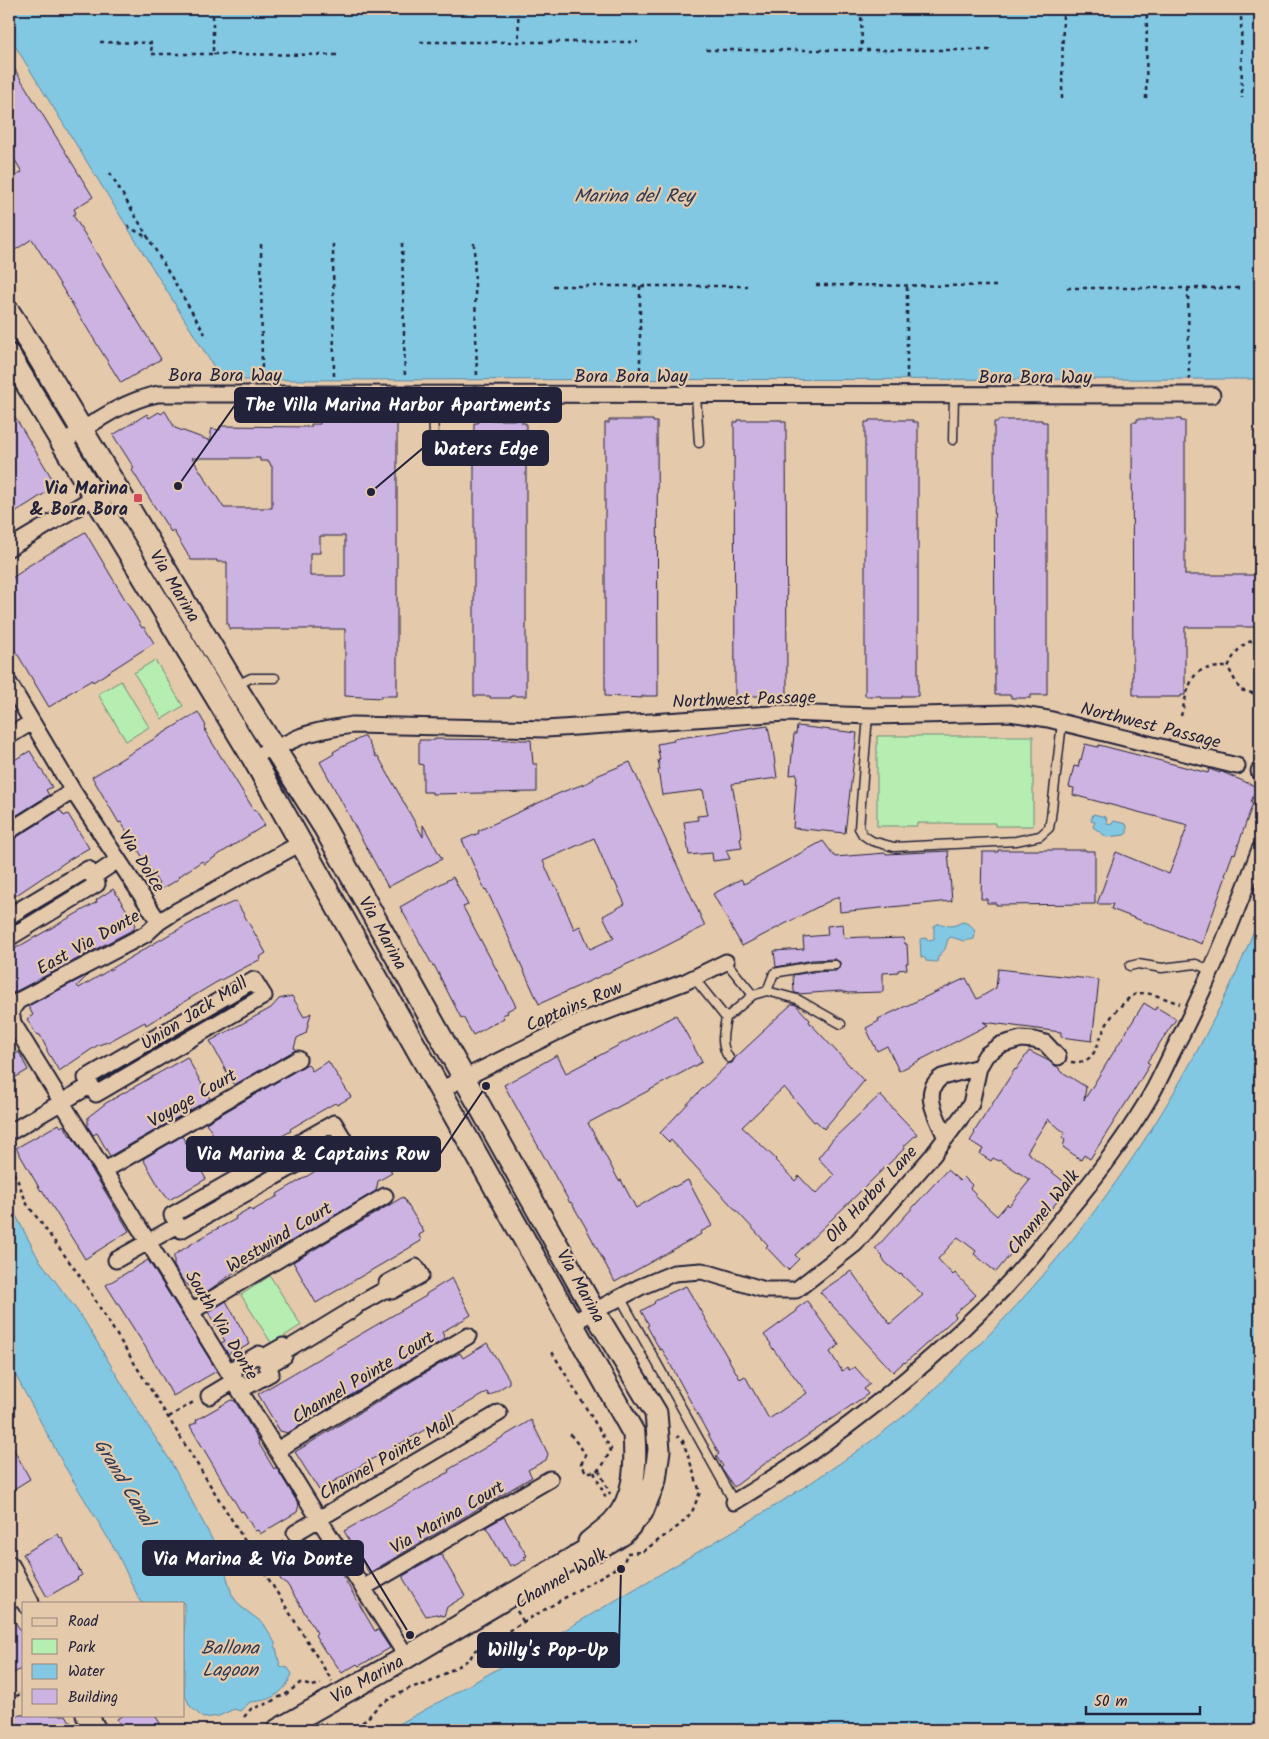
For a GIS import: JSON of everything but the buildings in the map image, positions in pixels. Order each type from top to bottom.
[{"type":"street","name":"Via Marina","points":[[9,312],[36,352],[126,506],[235,686],[324,827],[594,1311],[656,1413],[659,1450],[655,1480],[642,1512],[623,1534],[596,1550],[585,1551],[407,1657],[330,1683],[278,1730]]},
{"type":"street","name":"Via Marina","points":[[9,355],[253,758],[570,1324],[634,1434],[636,1460],[630,1496],[615,1521],[589,1542],[585,1551]]},
{"type":"street","name":"Bora Bora Way","points":[[62,443],[133,401],[158,394],[1212,395]]},
{"type":"street","points":[[9,548],[101,493],[111,493],[126,506]]},
{"type":"street","name":"Via Dolce","points":[[9,683],[73,791],[159,922],[172,913],[301,844]]},
{"type":"street","name":"Northwest Passage","points":[[253,758],[302,736],[352,725],[546,729],[786,713],[868,715],[1010,713],[1062,723],[1237,766]]},
{"type":"street","points":[[9,736],[32,722]]},
{"type":"street","points":[[9,831],[73,791]]},
{"type":"street","name":"Channel Walk","points":[[734,1502],[767,1482],[882,1400],[989,1303],[1030,1259],[1106,1164],[1147,1103],[1194,1009],[1222,947],[1260,849]]},
{"type":"street","points":[[93,877],[118,860]]},
{"type":"street","points":[[9,916],[88,869],[97,884],[9,938]]},
{"type":"street","name":"East Via Donte","points":[[11,1011],[18,1001],[146,934],[159,922]]},
{"type":"street","name":"Captains Row","points":[[440,1090],[571,1025],[694,978],[726,962]]},
{"type":"street","name":"Union Jack Mall","points":[[254,980],[264,996],[96,1094],[91,1085],[86,1078],[254,980]]},
{"type":"street","name":"South Via Donte","points":[[11,1011],[13,1023],[319,1519],[407,1657]]},
{"type":"street","name":"Old Harbor Lane","points":[[570,1324],[640,1287],[674,1273],[702,1271],[765,1290],[796,1290],[855,1244],[946,1138],[971,1104],[979,1067],[986,1055],[1000,1045],[1021,1040],[1034,1040],[1045,1043],[1058,1057]]},
{"type":"street","name":"Voyage Court","points":[[105,1170],[298,1059]]},
{"type":"street","points":[[946,1138],[933,1112],[933,1086],[942,1077],[979,1067]]},
{"type":"street","name":"Union Jack Mall","points":[[14,1130],[91,1085]]},
{"type":"street","points":[[334,1122],[342,1138],[181,1230],[178,1225],[172,1215],[334,1122]]},
{"type":"street","name":"Westwind Court","points":[[192,1311],[386,1196]]},
{"type":"street","points":[[116,1260],[178,1225]]},
{"type":"street","points":[[209,1396],[234,1381],[234,1368],[259,1354],[262,1358],[283,1346],[286,1350],[386,1289]]},
{"type":"street","name":"Channel Pointe Court","points":[[277,1450],[468,1336]]},
{"type":"street","name":"Channel Pointe Mall","points":[[295,1533],[499,1413]]},
{"type":"street","name":"Via Marina Court","points":[[363,1588],[550,1479]]},
{"type":"street","points":[[9,1567],[21,1602]]},
{"type":"street","points":[[88,1716],[95,1730]]},
{"type":"lane","points":[[434,395],[434,442]]},
{"type":"lane","points":[[696,395],[699,443]]},
{"type":"lane","points":[[953,440],[954,395]]},
{"type":"lane","points":[[235,686],[251,678],[275,678]]},
{"type":"lane","points":[[868,715],[858,828],[862,835],[872,841],[894,847],[1016,842],[1040,836],[1049,828],[1051,818],[1062,723]]},
{"type":"lane","points":[[726,962],[753,996]]},
{"type":"lane","points":[[1130,966],[1138,964],[1162,968],[1196,964],[1210,970]]},
{"type":"lane","points":[[767,991],[774,972],[812,966],[835,965]]},
{"type":"lane","points":[[694,978],[726,1018]]},
{"type":"lane","points":[[729,1058],[722,1044],[726,1018],[753,996],[767,991],[797,999],[841,1024]]},
{"type":"lane","points":[[620,1297],[734,1502]]},
{"type":"path","points":[[213,9],[213,54]]},
{"type":"path","points":[[518,9],[519,42]]},
{"type":"path","points":[[861,9],[862,50]]},
{"type":"path","points":[[1062,99],[1063,9]]},
{"type":"path","points":[[1146,100],[1147,9]]},
{"type":"path","points":[[1241,9],[1242,98]]},
{"type":"path","points":[[100,42],[152,43],[151,54],[340,56]]},
{"type":"path","points":[[420,42],[638,42]]},
{"type":"path","points":[[706,50],[994,50]]},
{"type":"path","points":[[110,173],[205,334]]},
{"type":"path","points":[[127,226],[151,240]]},
{"type":"path","points":[[402,243],[405,380]]},
{"type":"path","points":[[474,243],[477,380]]},
{"type":"path","points":[[261,244],[262,380]]},
{"type":"path","points":[[333,244],[334,380]]},
{"type":"path","points":[[816,285],[996,286]]},
{"type":"path","points":[[907,285],[907,379]]},
{"type":"path","points":[[553,286],[747,286]]},
{"type":"path","points":[[640,286],[640,380]]},
{"type":"path","points":[[1068,288],[1240,288]]},
{"type":"path","points":[[1188,288],[1189,380]]},
{"type":"path","points":[[1228,667],[1233,655],[1243,644],[1260,640]]},
{"type":"path","points":[[1228,667],[1240,690],[1260,696]]},
{"type":"path","points":[[1181,716],[1192,681],[1198,672],[1208,668],[1228,667]]},
{"type":"path","points":[[1058,1057],[1072,1063],[1082,1062],[1094,1053],[1103,1030],[1115,1011],[1136,994],[1146,992],[1194,1009]]},
{"type":"path","points":[[9,1166],[17,1179],[27,1204],[82,1279],[255,1557],[330,1683],[312,1686],[300,1684],[285,1695],[251,1709],[244,1716]]},
{"type":"path","points":[[552,1352],[611,1449],[600,1470],[586,1472],[581,1464],[585,1457],[584,1453],[570,1434]]},
{"type":"path","points":[[168,1417],[201,1398],[209,1396]]},
{"type":"path","name":"Channel Walk","points":[[348,1730],[366,1720],[384,1702],[412,1687],[427,1684],[470,1659],[474,1651],[620,1566],[624,1562],[627,1553],[642,1552],[680,1525],[692,1512],[700,1492],[683,1441],[675,1436]]},
{"type":"path","points":[[600,1470],[610,1496]]},
{"type":"path","points":[[594,1472],[610,1508]]},
{"type":"path","points":[[255,1557],[295,1533]]},
{"type":"path","points":[[516,1610],[523,1622]]},
{"type":"path","points":[[9,1700],[22,1693]]},
{"type":"green space","points":[[155,660],[183,706],[162,719],[134,673]]},
{"type":"green space","points":[[121,681],[149,727],[126,741],[98,694]]},
{"type":"green space","points":[[877,736],[1033,736],[1033,826],[995,826],[995,823],[917,823],[917,826],[877,826]]},
{"type":"green space","points":[[270,1276],[301,1325],[272,1344],[241,1295]]},
{"type":"water","name":"Marina del Rey","points":[[9,9],[1260,9],[1260,379],[222,380],[9,36]]},
{"type":"water","points":[[1093,814],[1106,817],[1107,823],[1112,824],[1114,821],[1126,824],[1127,833],[1107,837],[1093,827],[1095,822],[1091,821]]},
{"type":"water","points":[[1260,913],[1260,1730],[388,1730],[549,1639],[778,1504],[874,1439],[932,1391],[1010,1313],[1042,1277],[1102,1201],[1130,1161],[1157,1121],[1205,1036],[1235,975]]},
{"type":"water","points":[[963,922],[973,928],[975,933],[974,939],[964,941],[951,937],[948,939],[945,949],[938,957],[937,962],[926,961],[925,958],[921,957],[920,939],[934,939],[934,926],[940,924],[953,926]]},
{"type":"water","name":"Ballona Lagoon","points":[[9,1202],[38,1258],[84,1320],[171,1462],[221,1556],[232,1595],[240,1606],[264,1624],[275,1643],[280,1666],[288,1668],[292,1674],[281,1691],[270,1698],[250,1702],[240,1711],[234,1709],[219,1716],[203,1718],[190,1706],[185,1695],[185,1602],[141,1602],[117,1553],[65,1467],[9,1363]]},
{"type":"place","name":"The Villa Marina Harbor Apartments","points":[[178,486]]},
{"type":"place","name":"Waters Edge","points":[[371,492]]},
{"type":"place","name":"Via Marina & Bora Bora","points":[[138,498]]},
{"type":"place","name":"Via Marina & Captains Row","points":[[486,1086]]},
{"type":"place","name":"Willy's Pop-Up","points":[[621,1569]]},
{"type":"place","name":"Via Marina & Via Donte","points":[[410,1635]]},
{"type":"water label","name":"Grand Canal","points":[[125,1482]]}]
